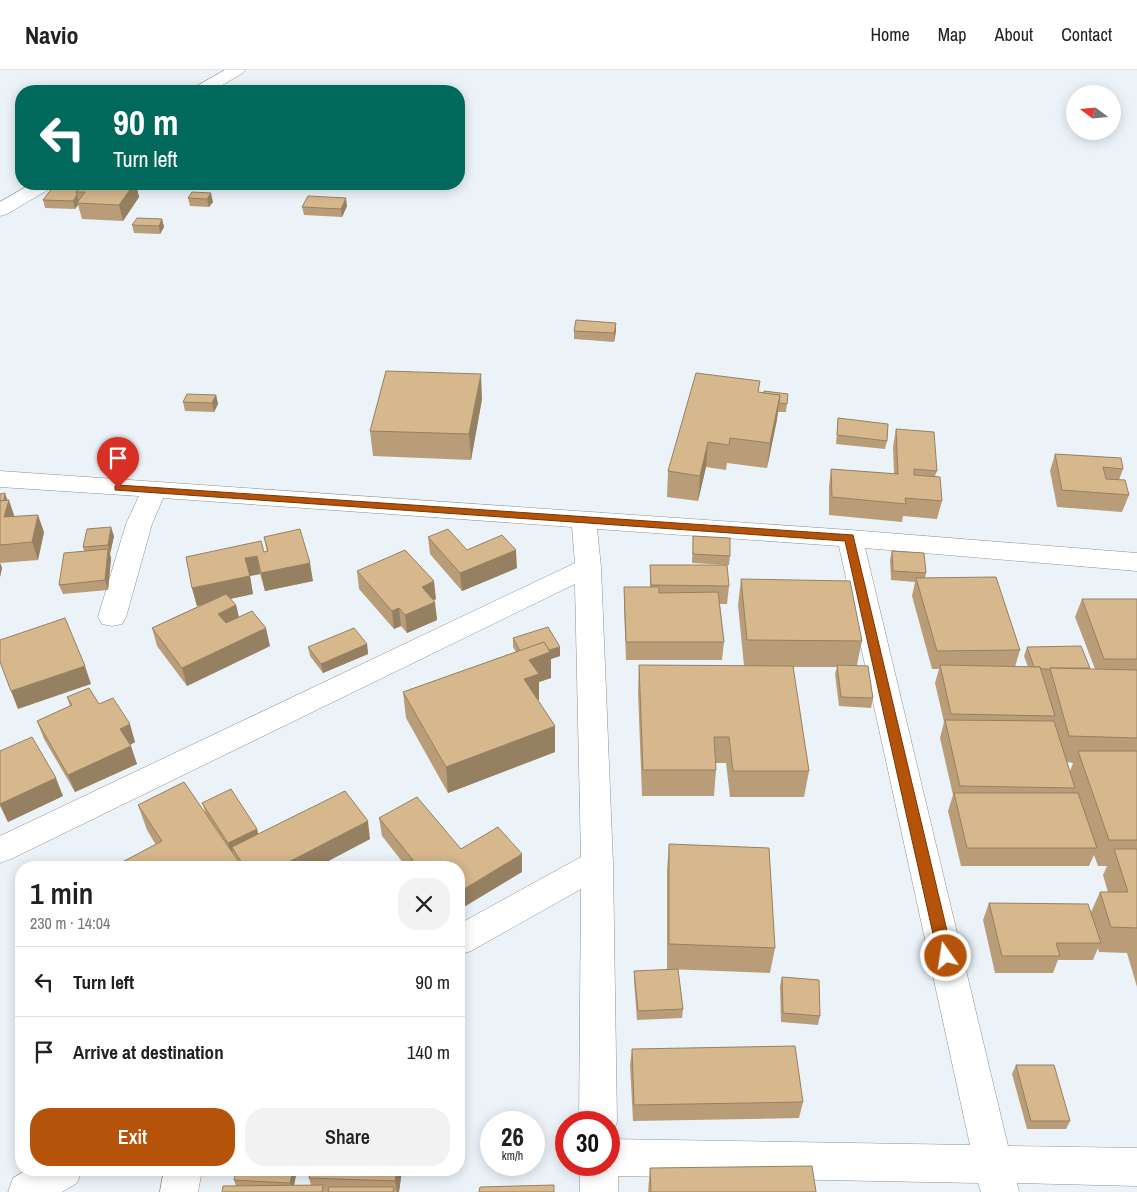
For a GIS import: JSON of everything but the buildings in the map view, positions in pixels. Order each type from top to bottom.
[{"type":"street","points":[[211,85],[237,70]]},
{"type":"street","points":[[0,210],[34,190]]},
{"type":"street","points":[[0,479],[850,538],[1137,562]]},
{"type":"street","points":[[112,617],[139,524],[154,491]]},
{"type":"street","points":[[584,520],[588,567],[597,864],[598,1111]]},
{"type":"street","points":[[850,538],[996,1179]]},
{"type":"street","points":[[0,850],[588,567]]},
{"type":"street","points":[[465,938],[597,864]]},
{"type":"street","points":[[620,1158],[996,1179],[1137,1168]]},
{"type":"street","points":[[26,1192],[52,1176]]},
{"type":"street","points":[[179,1192],[182,1176]]},
{"type":"street","points":[[599,1176],[599,1192]]},
{"type":"route","points":[[118,488],[850,538],[946,956]]}]
